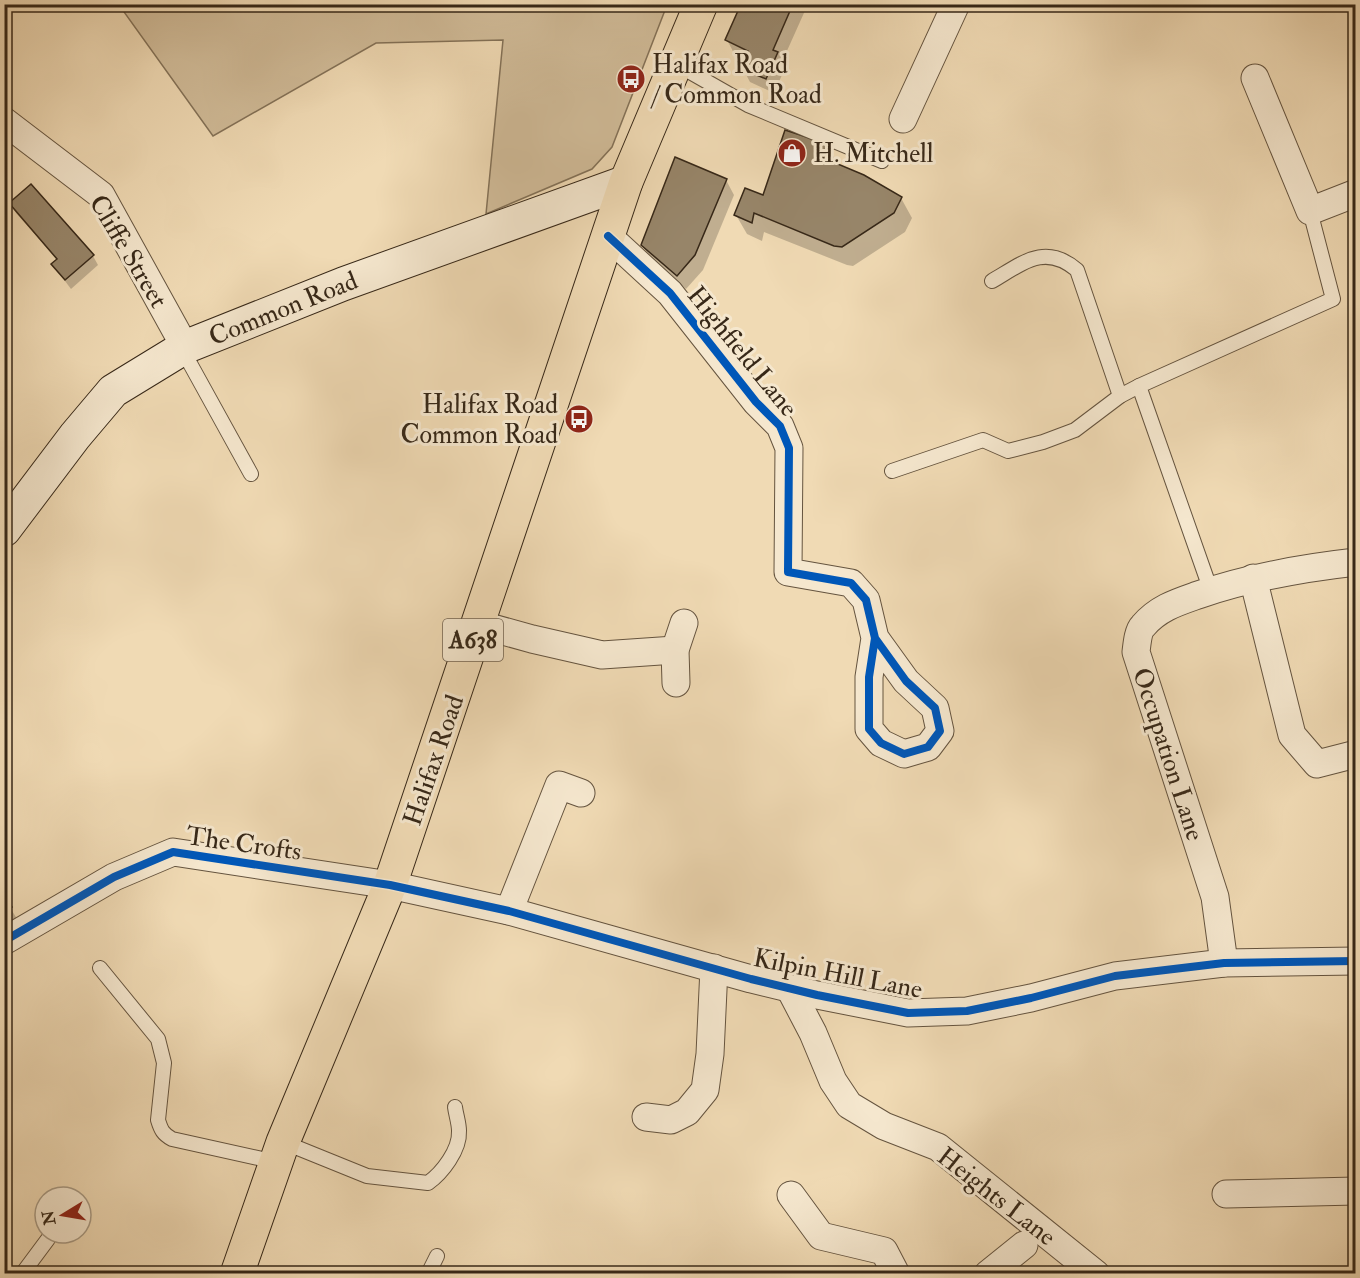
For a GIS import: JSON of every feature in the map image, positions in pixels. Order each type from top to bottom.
[{"type":"main road","name":"Halifax Road","points":[[237,1274],[279,1152],[390,885],[626,182],[701,4]]},
{"type":"street","points":[[903,119],[956,4]]},
{"type":"street","points":[[1255,78],[1310,212],[1356,193]]},
{"type":"street","name":"Cliffe Street","points":[[4,121],[101,195],[184,348]]},
{"type":"street","name":"Common Road","points":[[4,530],[75,436],[113,391],[184,348],[343,284],[626,182]]},
{"type":"street","name":"Highfield Lane","points":[[608,236],[670,292],[756,402],[780,426],[789,448],[788,572],[851,583],[866,600],[875,638]]},
{"type":"street","name":"Occupation Lane","points":[[1224,963],[1215,897],[1136,652],[1141,627],[1165,607],[1253,578],[1304,568],[1356,562]]},
{"type":"street","points":[[1253,578],[1292,735],[1317,764],[1356,754]]},
{"type":"street","points":[[676,683],[675,650],[684,623]]},
{"type":"street","points":[[478,624],[602,655],[675,650]]},
{"type":"street","points":[[509,911],[559,785],[581,793]]},
{"type":"street","name":"The Crofts","points":[[4,941],[114,878],[173,852],[390,885]]},
{"type":"street","name":"Kilpin Hill Lane","points":[[390,885],[509,911],[790,989],[908,1013],[967,1011],[1031,998],[1115,976],[1224,963],[1356,961]]},
{"type":"street","points":[[646,1117],[671,1120],[687,1112],[705,1090],[710,1054],[714,969]]},
{"type":"street","name":"Heights Lane","points":[[790,989],[813,1033],[833,1081],[849,1105],[884,1126],[938,1147],[1096,1274]]},
{"type":"street","points":[[1226,1194],[1356,1191]]},
{"type":"street","points":[[791,1195],[821,1236],[884,1251],[896,1274]]},
{"type":"street","points":[[988,1274],[1024,1245]]},
{"type":"lane","points":[[676,64],[748,105],[882,161]]},
{"type":"lane","points":[[892,471],[983,440],[1008,451],[1043,442],[1075,430],[1120,396],[1139,386],[1334,299],[1310,212]]},
{"type":"lane","points":[[992,281],[1030,260],[1050,255],[1067,261],[1077,270],[1120,396]]},
{"type":"lane","points":[[184,348],[251,474]]},
{"type":"lane","points":[[1139,386],[1211,591]]},
{"type":"lane","points":[[100,968],[158,1039],[164,1064],[158,1120],[160,1129],[172,1139],[279,1152],[367,1176],[428,1183],[439,1176],[458,1143],[459,1131],[454,1107]]},
{"type":"lane","points":[[22,1274],[44,1245]]},
{"type":"lane","points":[[428,1274],[437,1256]]},
{"type":"shaded area","points":[[113,5],[667,5],[612,147],[592,169],[486,214],[503,40],[376,43],[213,136],[122,9]]},
{"type":"building","points":[[741,4],[793,4],[773,50],[778,52],[766,79],[740,68],[748,51],[725,40]]},
{"type":"building","points":[[785,130],[828,144],[821,157],[864,175],[902,197],[894,213],[842,247],[834,246],[754,213],[752,223],[734,215],[745,188],[763,195]]},
{"type":"building","points":[[675,157],[727,179],[695,255],[677,276],[641,245]]},
{"type":"building","points":[[31,184],[94,255],[65,280],[51,264],[57,259],[9,203]]},
{"type":"building","points":[[4,895],[12,907],[4,912]]},
{"type":"cycle path","points":[[608,236],[670,293],[756,402],[780,426],[789,448],[788,572],[851,583],[866,600],[875,638],[869,677],[869,729],[881,743],[904,754],[928,747],[940,731],[935,708],[906,681],[875,638]]},
{"type":"cycle path","points":[[4,941],[114,877],[173,852],[390,885],[509,911],[751,979],[908,1013],[967,1011],[1031,998],[1115,976],[1224,963],[1356,961]]},
{"type":"place","name":"Halifax Road / Common Road","points":[[631,79]]},
{"type":"place","name":"H. Mitchell","points":[[792,153]]},
{"type":"place","name":"Halifax Road Common Road","points":[[579,419]]}]
